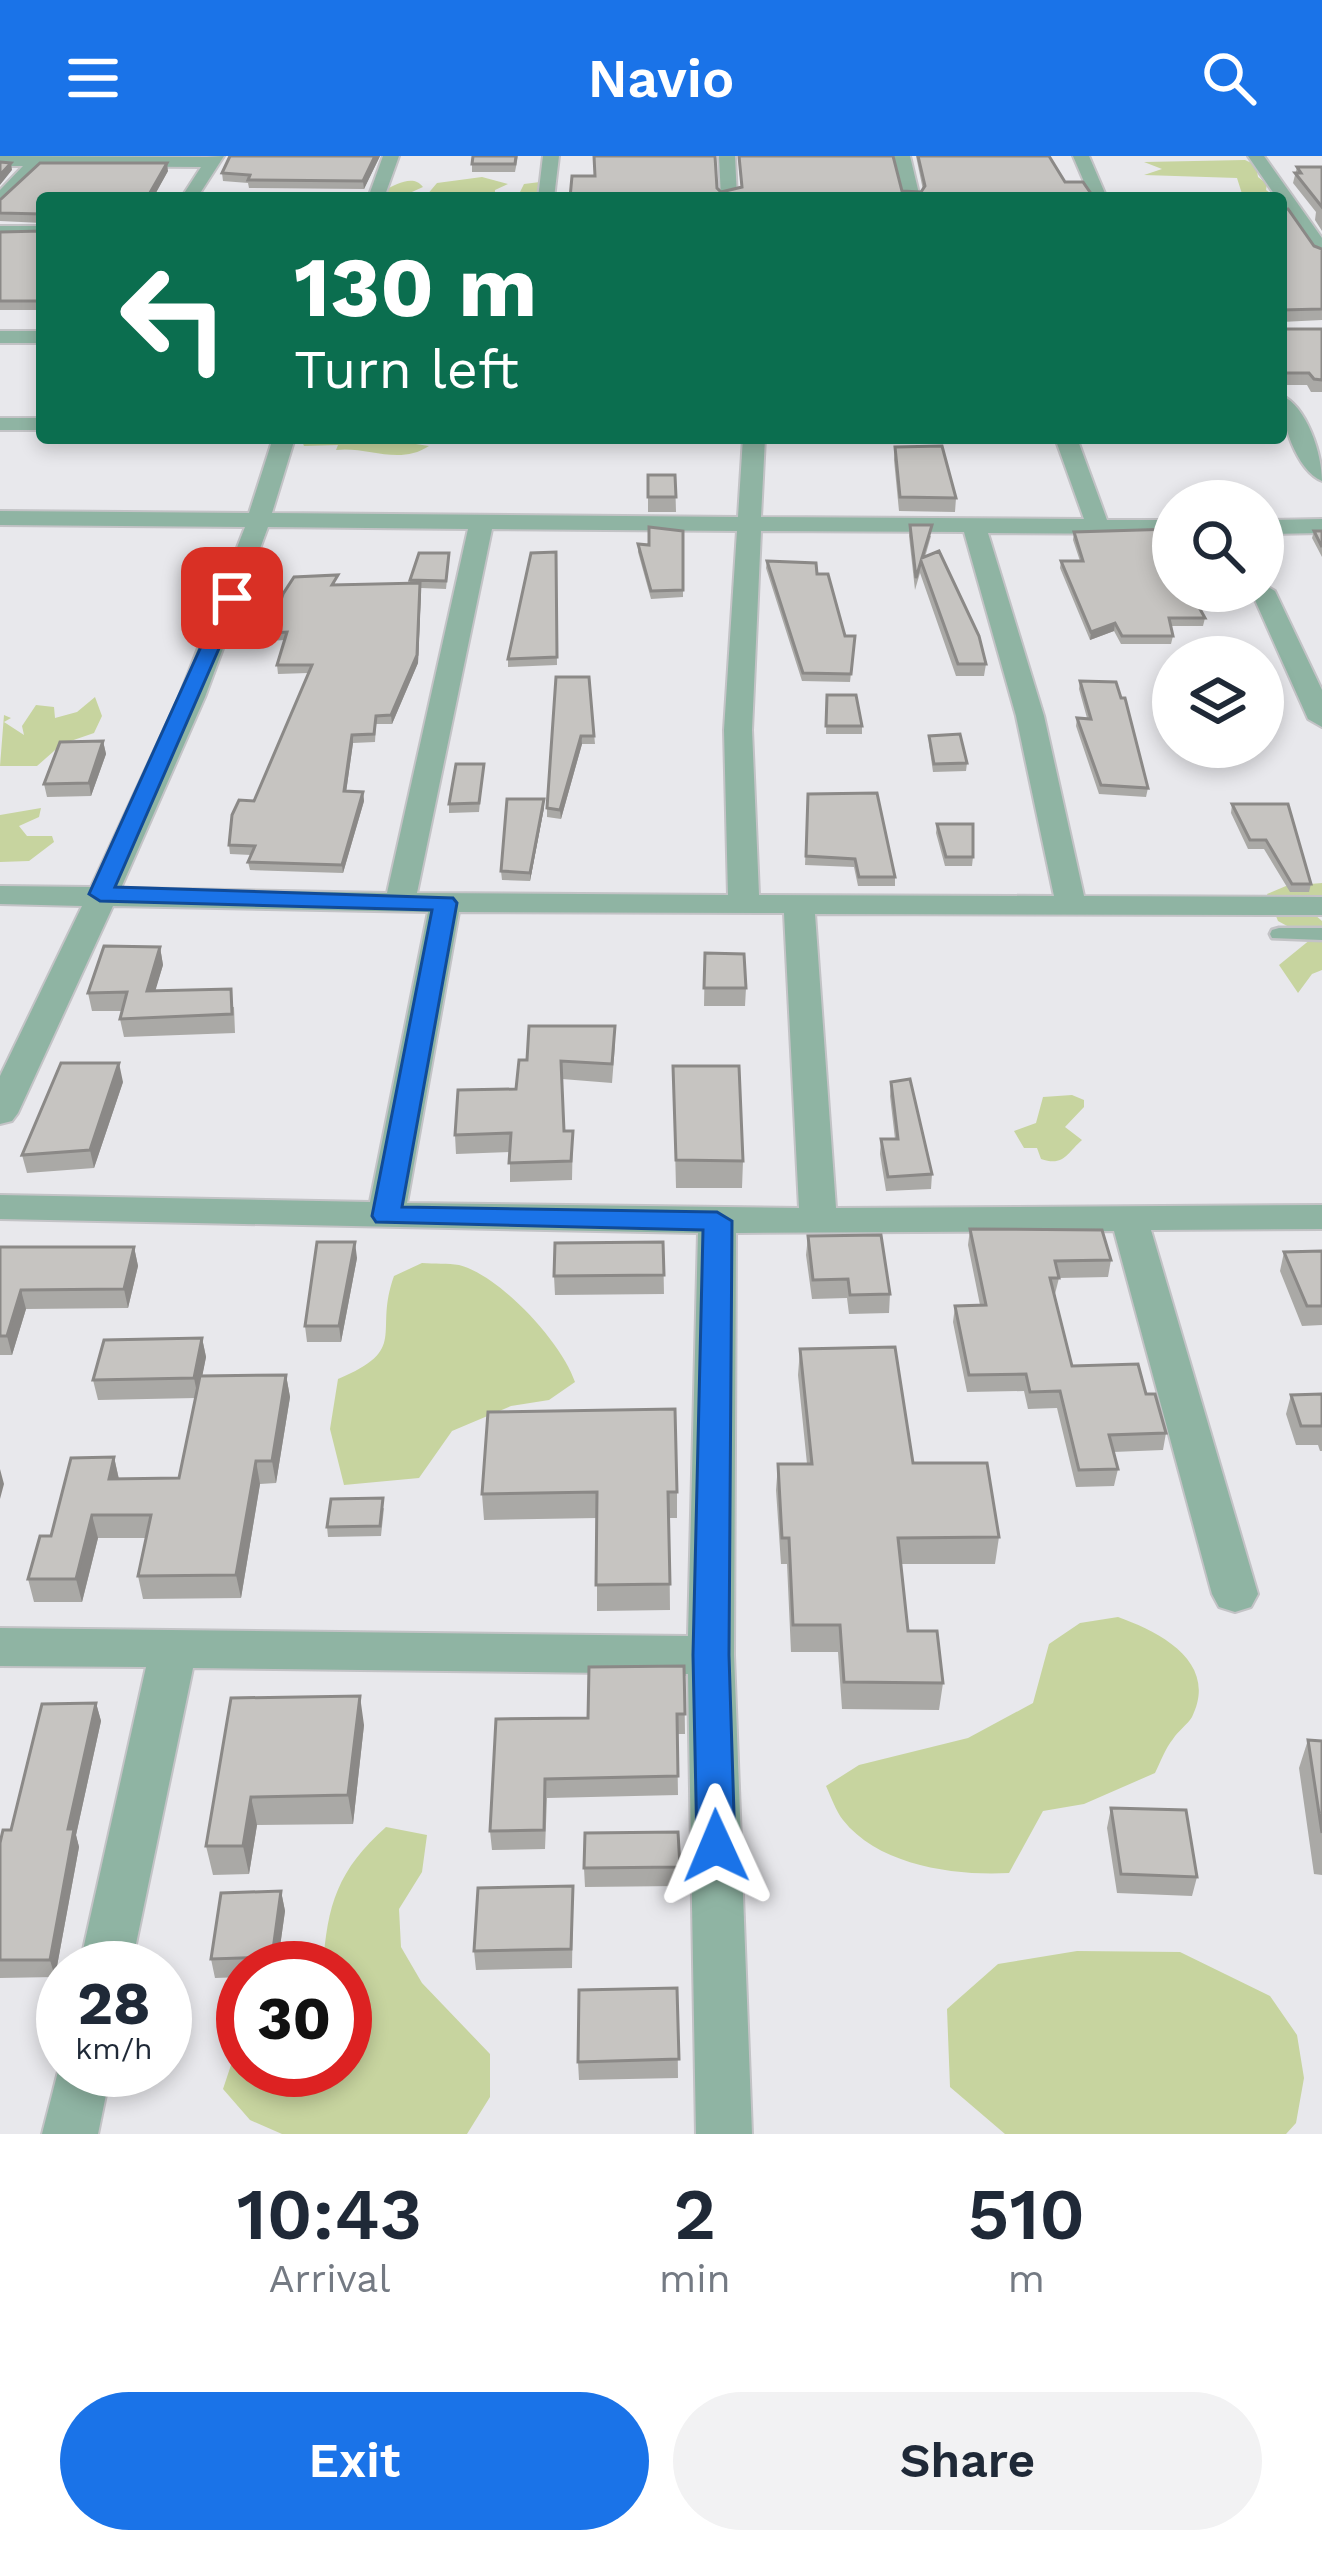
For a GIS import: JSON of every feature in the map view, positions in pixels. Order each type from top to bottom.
[{"type":"street","points":[[378,192],[391,156]]},
{"type":"street","points":[[547,192],[550,156]]},
{"type":"street","points":[[727,156],[729,192]]},
{"type":"street","points":[[902,156],[910,192]]},
{"type":"street","points":[[1081,156],[1096,192]]},
{"type":"street","points":[[1256,156],[1277,192]]},
{"type":"street","points":[[0,200],[39,159]]},
{"type":"street","points":[[0,161],[213,159]]},
{"type":"street","points":[[193,192],[213,159]]},
{"type":"street","points":[[1288,212],[1322,212]]},
{"type":"street","points":[[1288,212],[1322,251]]},
{"type":"street","points":[[0,231],[36,231]]},
{"type":"street","points":[[0,322],[36,322]]},
{"type":"street","points":[[0,337],[36,337]]},
{"type":"street","points":[[0,424],[36,424]]},
{"type":"street","points":[[1289,430],[1322,474]]},
{"type":"street","points":[[0,1113],[218,638],[282,444]]},
{"type":"street","points":[[744,904],[738,730],[754,444]]},
{"type":"street","points":[[1068,444],[1098,527]]},
{"type":"street","points":[[0,518],[1152,527]]},
{"type":"street","points":[[400,902],[482,519]]},
{"type":"street","points":[[1284,526],[1322,526]]},
{"type":"street","points":[[975,529],[1030,716],[1070,905]]},
{"type":"street","points":[[1273,612],[1322,719]]},
{"type":"street","points":[[0,895],[799,906],[1322,906]]},
{"type":"street","points":[[386,1216],[445,903]]},
{"type":"street","points":[[799,906],[818,1220]]},
{"type":"street","points":[[0,1208],[717,1221],[1130,1222],[1322,1217]]},
{"type":"street","points":[[717,1221],[711,1655],[724,2134]]},
{"type":"street","points":[[1130,1222],[1234,1594]]},
{"type":"street","points":[[0,1647],[711,1655]]},
{"type":"street","points":[[111,1941],[173,1650]]},
{"type":"street","points":[[70,2134],[78,2097]]},
{"type":"lane","points":[[1279,934],[1322,934]]},
{"type":"green space","points":[[1245,160],[1256,165],[1269,192],[1241,192],[1237,178],[1144,175],[1162,169],[1144,162]]},
{"type":"green space","points":[[482,177],[508,184],[495,192],[429,192],[437,183]]},
{"type":"green space","points":[[405,181],[423,187],[412,192],[385,190]]},
{"type":"green space","points":[[540,182],[542,192],[520,192],[524,184]]},
{"type":"green space","points":[[303,444],[429,446],[395,455],[336,450],[338,445]]},
{"type":"green space","points":[[95,697],[102,716],[94,733],[62,744],[37,766],[0,766],[4,715],[11,718],[4,722],[24,735],[22,726],[36,705],[54,707],[55,718],[77,712]]},
{"type":"green space","points":[[41,808],[39,817],[19,826],[27,836],[52,836],[54,842],[29,861],[0,862],[0,815]]},
{"type":"green space","points":[[1322,883],[1322,910],[1314,914],[1322,921],[1322,970],[1312,974],[1298,993],[1279,965],[1311,939],[1278,921],[1267,894],[1286,886]]},
{"type":"green space","points":[[1072,1095],[1084,1100],[1084,1107],[1065,1127],[1082,1140],[1055,1161],[1041,1159],[1037,1148],[1024,1148],[1014,1131],[1036,1123],[1043,1097]]},
{"type":"green space","points":[[422,1263],[459,1265],[493,1282],[544,1331],[575,1382],[549,1400],[511,1406],[452,1431],[419,1478],[344,1485],[330,1429],[338,1379],[382,1349],[394,1276]]},
{"type":"green space","points":[[1118,1617],[1151,1631],[1181,1652],[1198,1680],[1192,1717],[1170,1743],[1155,1773],[1084,1804],[1043,1811],[1009,1873],[943,1870],[897,1858],[858,1836],[843,1820],[826,1786],[859,1765],[968,1738],[1033,1703],[1049,1644],[1080,1623]]},
{"type":"green space","points":[[386,1827],[427,1835],[422,1872],[399,1909],[401,1947],[422,1983],[490,2054],[490,2097],[467,2134],[282,2134],[250,2120],[230,2097],[372,2097],[372,1941],[326,1941],[338,1890]]},
{"type":"green space","points":[[1077,1951],[1180,1952],[1270,1996],[1297,2035],[1304,2078],[1296,2123],[1286,2134],[1005,2134],[950,2087],[947,2009],[998,1964]]},
{"type":"building","points":[[230,156],[375,156],[363,181],[248,180],[250,175],[222,173]]},
{"type":"building","points":[[473,156],[516,156],[515,164],[472,164]]},
{"type":"building","points":[[594,156],[715,156],[721,192],[571,192],[572,176],[595,176]]},
{"type":"building","points":[[739,156],[893,156],[902,191],[921,192],[721,192],[742,187]]},
{"type":"building","points":[[918,156],[1049,156],[1065,182],[1083,182],[1090,192],[921,192],[925,186]]},
{"type":"building","points":[[40,163],[167,163],[150,192],[36,192],[36,214],[0,213],[0,200]]},
{"type":"building","points":[[1297,167],[1322,167],[1322,207],[1295,173],[1301,173]]},
{"type":"building","points":[[1287,209],[1314,246],[1322,249],[1322,309],[1287,310]]},
{"type":"building","points":[[36,231],[36,301],[0,301],[0,232]]},
{"type":"building","points":[[1287,329],[1322,329],[1322,380],[1309,373],[1287,373]]},
{"type":"building","points":[[942,446],[956,498],[900,497],[895,447]]},
{"type":"building","points":[[648,475],[675,475],[676,497],[648,497]]},
{"type":"building","points":[[910,525],[932,525],[922,558],[939,551],[979,636],[986,664],[958,664],[921,561],[916,578]]},
{"type":"building","points":[[649,527],[683,531],[683,590],[651,591],[638,544],[649,545]]},
{"type":"building","points":[[1152,530],[1152,612],[1202,612],[1205,618],[1169,618],[1173,636],[1122,636],[1115,623],[1091,632],[1061,561],[1083,561],[1074,532]]},
{"type":"building","points":[[556,552],[557,657],[508,659],[531,553]]},
{"type":"building","points":[[419,553],[449,553],[446,581],[410,580]]},
{"type":"building","points":[[767,561],[816,563],[817,574],[828,574],[845,636],[855,636],[851,674],[803,673]]},
{"type":"building","points":[[338,575],[332,585],[420,583],[417,655],[391,715],[376,716],[374,734],[352,735],[344,791],[363,792],[342,865],[248,862],[255,846],[229,845],[232,815],[239,800],[254,801],[312,665],[277,665],[287,632],[270,633],[294,577]]},
{"type":"building","points":[[556,677],[589,677],[594,736],[581,736],[560,810],[547,808]]},
{"type":"building","points":[[1080,681],[1116,682],[1125,698],[1148,788],[1101,785],[1077,718],[1091,719]]},
{"type":"building","points":[[827,695],[856,695],[862,726],[826,726]]},
{"type":"building","points":[[960,734],[967,763],[934,764],[929,736]]},
{"type":"building","points":[[103,741],[89,783],[44,784],[60,742]]},
{"type":"building","points":[[456,764],[484,764],[479,803],[449,804]]},
{"type":"building","points":[[877,793],[895,877],[859,877],[855,859],[806,856],[808,794]]},
{"type":"building","points":[[507,799],[544,799],[530,873],[501,871]]},
{"type":"building","points":[[1232,804],[1288,804],[1311,884],[1292,884],[1266,840],[1250,840]]},
{"type":"building","points":[[937,824],[973,824],[973,857],[946,857]]},
{"type":"building","points":[[104,946],[160,947],[147,991],[231,989],[232,1014],[120,1019],[127,992],[88,993]]},
{"type":"building","points":[[705,953],[744,954],[746,988],[704,988]]},
{"type":"building","points":[[529,1026],[615,1026],[612,1064],[561,1061],[564,1131],[573,1131],[571,1161],[509,1163],[511,1133],[455,1135],[458,1090],[516,1089],[519,1060],[527,1060]]},
{"type":"building","points":[[61,1063],[119,1063],[90,1150],[22,1155]]},
{"type":"building","points":[[673,1066],[739,1066],[743,1161],[676,1160]]},
{"type":"building","points":[[910,1079],[932,1174],[888,1177],[881,1139],[898,1139],[891,1082]]},
{"type":"building","points":[[970,1229],[1102,1230],[1111,1260],[1055,1261],[1059,1278],[1050,1278],[1072,1366],[1138,1364],[1146,1394],[1155,1394],[1166,1433],[1109,1435],[1118,1469],[1079,1470],[1060,1391],[1030,1392],[1026,1374],[969,1375],[955,1306],[986,1305]]},
{"type":"building","points":[[881,1235],[890,1294],[850,1295],[848,1279],[813,1280],[808,1236]]},
{"type":"building","points":[[317,1242],[355,1242],[339,1326],[305,1326]]},
{"type":"building","points":[[663,1242],[664,1275],[554,1276],[555,1243]]},
{"type":"building","points":[[0,1247],[134,1247],[124,1289],[21,1290],[7,1336],[0,1336]]},
{"type":"building","points":[[1322,1251],[1322,1306],[1307,1306],[1284,1252]]},
{"type":"building","points":[[202,1338],[194,1378],[93,1380],[104,1340]]},
{"type":"building","points":[[895,1347],[913,1463],[987,1463],[999,1537],[898,1538],[908,1631],[937,1631],[943,1683],[844,1682],[840,1625],[793,1625],[789,1538],[782,1538],[778,1464],[812,1464],[800,1349]]},
{"type":"building","points":[[286,1375],[272,1461],[256,1461],[236,1575],[138,1576],[151,1515],[92,1515],[76,1579],[28,1579],[40,1536],[51,1536],[71,1458],[114,1457],[109,1479],[179,1478],[200,1376]]},
{"type":"building","points":[[1322,1394],[1322,1426],[1301,1426],[1291,1395]]},
{"type":"building","points":[[675,1409],[677,1492],[668,1492],[670,1584],[596,1585],[597,1492],[482,1494],[488,1412]]},
{"type":"building","points":[[383,1498],[380,1526],[327,1527],[331,1499]]},
{"type":"building","points":[[684,1666],[685,1714],[677,1714],[678,1776],[545,1779],[544,1830],[490,1831],[496,1719],[588,1718],[589,1667]]},
{"type":"building","points":[[360,1696],[348,1795],[251,1797],[243,1846],[206,1846],[231,1698]]},
{"type":"building","points":[[96,1703],[68,1829],[74,1829],[53,1941],[36,1941],[36,1960],[0,1960],[0,1843],[3,1830],[11,1830],[42,1704]]},
{"type":"building","points":[[1308,1740],[1322,1741],[1322,1833]]},
{"type":"building","points":[[1111,1808],[1186,1810],[1197,1877],[1121,1874]]},
{"type":"building","points":[[678,1832],[680,1867],[584,1868],[585,1833]]},
{"type":"building","points":[[573,1886],[571,1949],[474,1951],[478,1888]]},
{"type":"building","points":[[281,1891],[274,1941],[216,1941],[216,1959],[211,1959],[221,1893]]},
{"type":"building","points":[[677,1988],[679,2059],[578,2062],[579,1990]]},
{"type":"route","points":[[232,598],[100,894],[445,903],[386,1216],[717,1221],[711,1655],[716,1846]]}]
